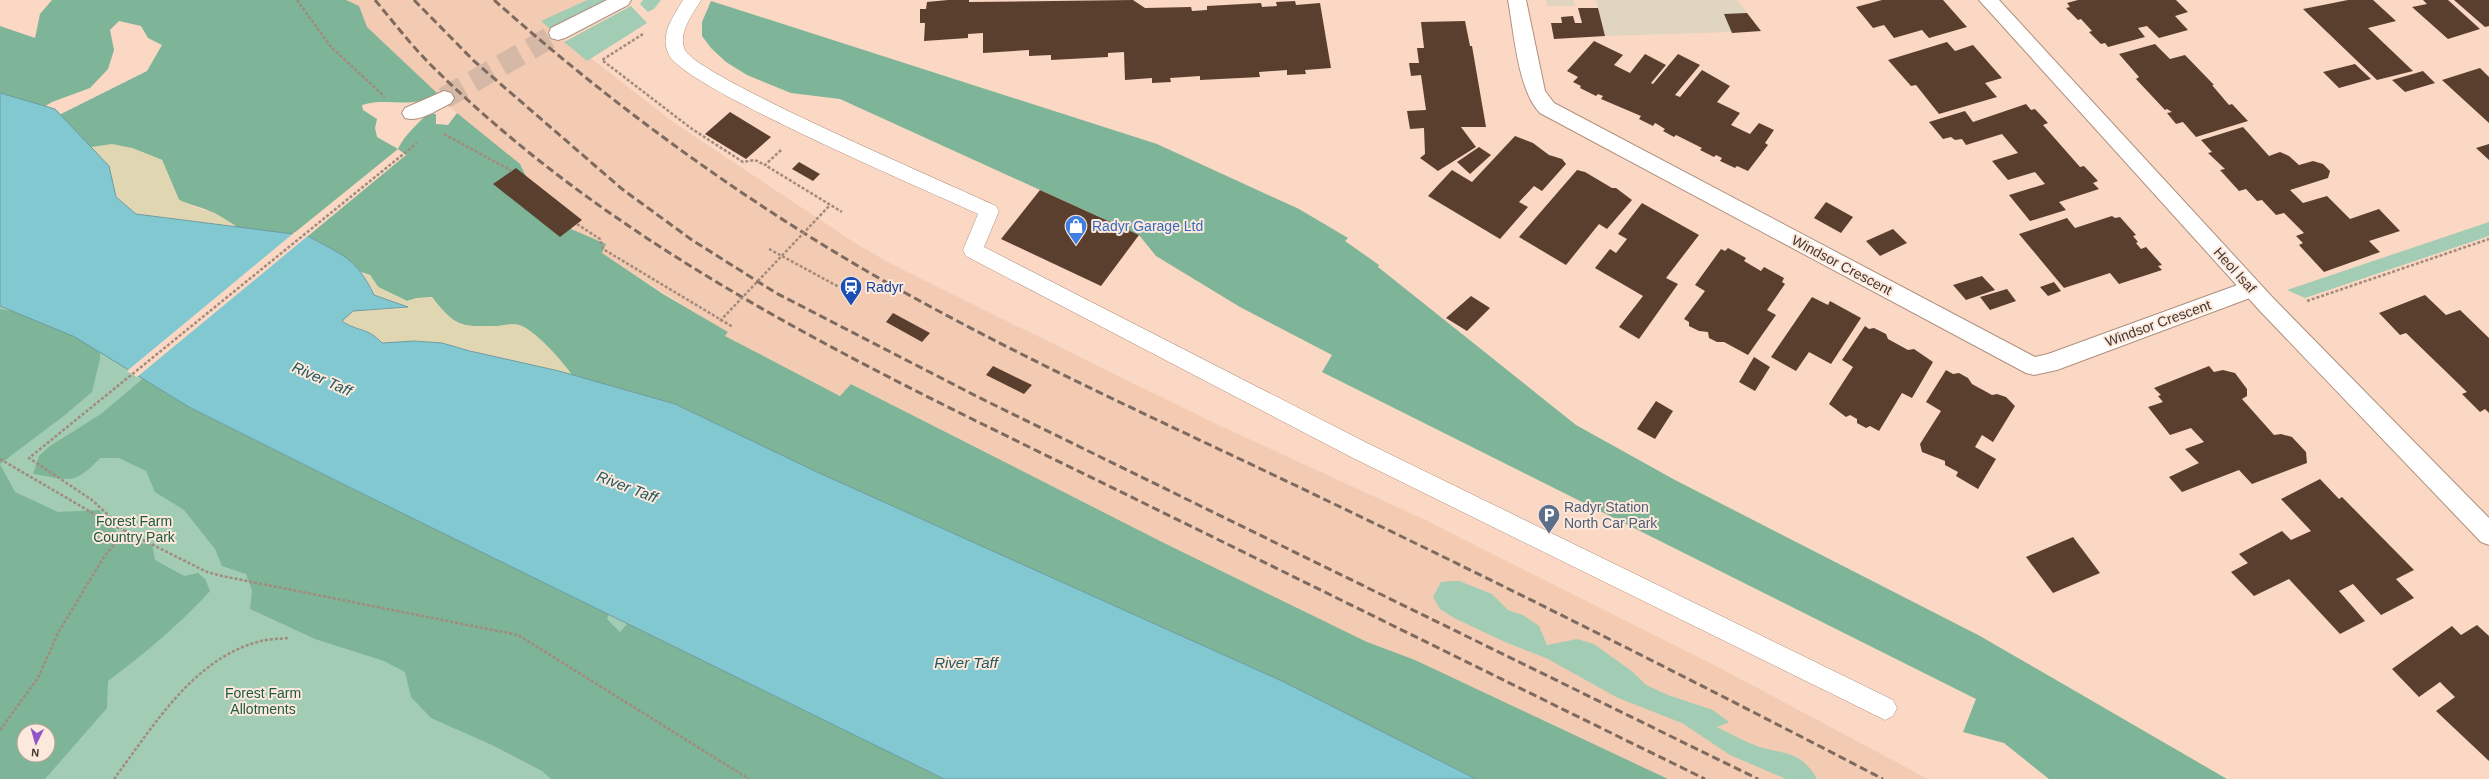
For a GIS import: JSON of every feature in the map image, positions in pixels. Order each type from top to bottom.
[{"type":"street","points":[[558,33],[622,0]]},
{"type":"street","name":"Windsor Crescent","points":[[1517,0],[1535,91],[1539,100],[1547,108],[2018,359],[2034,366],[2049,363],[2252,289]]},
{"type":"street","name":"Heol Isaf","points":[[1988,0],[2252,289],[2489,534]]},
{"type":"street","points":[[412,113],[444,98]]},
{"type":"lane","points":[[692,0],[678,24],[673,39],[677,54],[691,66],[738,95],[989,211],[973,250],[1359,450],[1885,708]]},
{"type":"path","points":[[297,0],[331,47],[391,103],[412,113]]},
{"type":"path","points":[[645,33],[602,60],[692,129],[743,162],[755,160],[842,212]]},
{"type":"path","points":[[442,133],[512,171]]},
{"type":"path","points":[[765,166],[782,149],[780,142]]},
{"type":"path","points":[[125,531],[92,500],[29,458],[402,152]]},
{"type":"path","points":[[720,321],[830,205]]},
{"type":"path","points":[[577,224],[600,239],[603,248],[733,328]]},
{"type":"path","points":[[2301,303],[2489,239]]},
{"type":"path","points":[[769,249],[839,287]]},
{"type":"path","points":[[0,459],[125,531],[207,572],[518,635],[749,779]]},
{"type":"path","points":[[0,730],[38,678],[59,631],[104,557],[125,531]]},
{"type":"path","points":[[114,779],[192,681],[223,657],[260,641],[288,638]]},
{"type":"shaded area","points":[[340,0],[587,0],[542,21],[587,61],[591,58],[673,122],[855,243],[895,266],[1212,422],[1421,518],[1716,666],[1928,779],[1655,779],[1362,645],[852,384],[841,396],[725,336],[728,333],[567,232],[457,113],[364,29]]},
{"type":"shaded area","points":[[1546,0],[1573,0],[1575,6],[1547,6]]},
{"type":"shaded area","points":[[1596,0],[1737,0],[1761,31],[1605,36]]},
{"type":"green space","points":[[52,0],[346,0],[359,6],[367,27],[438,94],[428,99],[418,101],[382,102],[362,105],[363,110],[377,119],[375,128],[377,137],[398,149],[293,234],[278,238],[255,236],[246,233],[218,215],[179,200],[162,160],[132,148],[92,147],[69,150],[55,117],[147,71],[162,45],[148,38],[141,26],[119,21],[110,30],[114,50],[108,69],[90,88],[52,102],[9,128],[0,129],[0,26],[35,38],[40,14]]},
{"type":"green space","points":[[587,0],[607,0],[550,29],[541,21]]},
{"type":"green space","points":[[643,0],[661,0],[654,9],[648,12],[640,4]]},
{"type":"green space","points":[[711,1],[1157,144],[1299,209],[1348,238],[1345,241],[1379,265],[1378,267],[1576,425],[1675,480],[1980,636],[2227,779],[2049,779],[2004,743],[1963,732],[1976,699],[1322,372],[1332,355],[1240,307],[1156,256],[1139,235],[840,99],[791,93],[747,75],[726,62],[711,48],[702,36],[702,22]]},
{"type":"green space","points":[[631,6],[647,23],[587,61],[564,42]]},
{"type":"green space","points":[[428,113],[436,114],[436,124],[448,125],[457,113],[520,164],[537,199],[549,216],[571,229],[606,244],[602,253],[663,294],[728,332],[725,336],[840,396],[851,384],[1164,543],[1367,642],[1415,660],[1668,779],[1444,779],[572,375],[540,339],[519,325],[477,326],[461,324],[447,315],[432,297],[417,298],[407,301],[378,287],[370,275],[346,267],[327,247],[308,236],[406,155],[398,149],[408,134]]},
{"type":"green space","points":[[2489,222],[2489,236],[2305,298],[2287,290]]},
{"type":"green space","name":"Forest Farm Country Park","points":[[0,306],[75,337],[351,488],[944,779],[0,779]]},
{"type":"green space","points":[[0,309],[73,320],[100,338],[100,359],[92,392],[65,415],[0,464]]},
{"type":"green space","points":[[153,370],[619,589],[607,619],[620,632],[642,607],[1044,779],[551,779],[542,771],[492,745],[431,718],[411,697],[405,672],[384,661],[315,639],[250,609],[252,591],[246,574],[222,566],[215,549],[184,510],[155,492],[146,471],[119,458],[100,458],[83,473],[70,479],[33,474],[39,456],[50,446],[101,414]]},
{"type":"green space","points":[[0,464],[15,492],[58,512],[99,510],[126,543],[152,544],[155,560],[184,576],[198,573],[205,579],[210,591],[161,638],[108,681],[107,708],[45,779],[0,779]]},
{"type":"green space","points":[[1459,581],[1492,594],[1508,610],[1523,615],[1539,626],[1547,645],[1577,639],[1594,644],[1633,672],[1646,685],[1668,695],[1713,710],[1729,722],[1717,727],[1757,746],[1800,759],[1806,764],[1817,779],[1786,779],[1730,755],[1682,723],[1618,698],[1546,658],[1505,642],[1454,618],[1440,609],[1433,597],[1441,582]]},
{"type":"sand","points":[[112,144],[132,148],[162,160],[179,200],[193,207],[215,213],[236,226],[136,214],[116,197],[109,166],[91,147]]},
{"type":"sand","points":[[364,274],[370,275],[378,287],[407,301],[417,298],[432,298],[448,315],[460,324],[475,326],[498,326],[517,324],[526,328],[541,340],[572,375],[442,343],[414,341],[382,343],[372,334],[341,321],[353,311],[404,309],[394,301],[374,295]]},
{"type":"water","name":"River Taff","points":[[0,93],[55,109],[109,166],[116,197],[136,214],[308,236],[340,253],[361,273],[374,295],[408,307],[353,311],[342,321],[372,334],[382,343],[414,341],[442,343],[470,351],[559,371],[675,404],[817,472],[1284,682],[1476,779],[944,779],[189,407],[75,337],[0,306]]},
{"type":"pier","points":[[295,232],[309,235],[137,377],[127,371]]},
{"type":"building","points":[[969,0],[969,2],[1133,0],[1145,8],[1191,7],[1192,11],[1207,10],[1207,6],[1261,3],[1262,7],[1277,6],[1276,2],[1295,1],[1296,5],[1320,3],[1331,68],[1305,70],[1306,74],[1287,75],[1287,70],[1259,72],[1260,77],[1200,80],[1200,76],[1170,78],[1171,82],[1152,83],[1152,78],[1125,80],[1124,52],[1108,53],[1108,57],[1051,60],[1051,55],[1029,56],[1029,50],[983,53],[983,33],[968,34],[968,38],[924,41],[925,23],[920,23],[920,9],[926,9],[927,2]]},
{"type":"building","points":[[1882,0],[1943,0],[1967,27],[1929,38],[1922,30],[1894,38],[1884,25],[1873,28],[1856,7]]},
{"type":"building","points":[[2078,0],[2176,0],[2188,12],[2175,16],[2188,30],[2159,38],[2147,26],[2138,28],[2145,37],[2108,47],[2105,43],[2101,44],[2089,32],[2092,31],[2081,19],[2078,20],[2066,8],[2070,7],[2067,3]]},
{"type":"building","points":[[2348,0],[2373,0],[2396,21],[2368,28],[2413,71],[2377,80],[2303,9]]},
{"type":"building","points":[[2423,0],[2448,0],[2480,29],[2448,39],[2412,7],[2427,4]]},
{"type":"building","points":[[2454,0],[2489,0],[2489,26],[2485,27]]},
{"type":"building","points":[[1578,8],[1598,8],[1605,36],[1554,39],[1551,23],[1562,23],[1561,17],[1573,16],[1575,23],[1582,23]]},
{"type":"building","points":[[1747,13],[1761,31],[1732,33],[1724,14]]},
{"type":"building","points":[[1465,21],[1470,46],[1472,46],[1486,127],[1461,127],[1476,147],[1438,171],[1420,158],[1425,154],[1424,128],[1410,129],[1407,111],[1426,110],[1421,75],[1411,76],[1409,63],[1419,63],[1417,48],[1424,48],[1421,22]]},
{"type":"building","points":[[1594,41],[1623,55],[1614,65],[1630,73],[1645,54],[1666,65],[1651,83],[1653,84],[1678,54],[1700,65],[1675,95],[1680,97],[1702,70],[1730,86],[1717,102],[1740,113],[1731,125],[1750,134],[1759,123],[1774,130],[1765,143],[1768,145],[1748,171],[1737,166],[1735,168],[1720,161],[1722,158],[1716,155],[1714,157],[1700,150],[1702,148],[1676,135],[1674,137],[1663,131],[1665,129],[1657,124],[1655,123],[1653,126],[1639,119],[1641,116],[1601,99],[1603,96],[1598,94],[1596,96],[1580,88],[1581,86],[1573,82],[1578,77],[1567,71]]},
{"type":"building","points":[[1947,42],[1955,51],[1973,45],[2002,78],[1985,83],[1997,97],[1939,114],[1916,85],[1911,86],[1888,60]]},
{"type":"building","points":[[2155,44],[2170,59],[2185,55],[2214,85],[2212,85],[2229,105],[2232,104],[2248,121],[2196,137],[2183,122],[2176,124],[2167,113],[2172,112],[2167,109],[2165,110],[2136,79],[2139,77],[2119,54]]},
{"type":"building","points":[[2355,64],[2371,79],[2339,88],[2323,72]]},
{"type":"building","points":[[2480,68],[2489,77],[2489,123],[2442,80]]},
{"type":"building","points":[[2423,71],[2435,83],[2405,92],[2392,80]]},
{"type":"building","points":[[2026,104],[2031,110],[2035,109],[2048,123],[2043,125],[2080,167],[2084,166],[2098,181],[2093,183],[2099,189],[2059,202],[2066,210],[2030,221],[2009,195],[2045,184],[2035,172],[2008,180],[1992,161],[2018,153],[2002,134],[1966,145],[1962,139],[1955,140],[1951,137],[1943,139],[1929,122],[1965,111],[1973,122]]},
{"type":"building","points":[[730,112],[771,137],[746,159],[705,134]]},
{"type":"building","points":[[2243,127],[2269,156],[2280,152],[2289,156],[2299,165],[2313,161],[2323,164],[2330,171],[2328,178],[2290,190],[2303,203],[2327,196],[2350,219],[2379,209],[2400,231],[2369,241],[2380,252],[2324,272],[2299,245],[2303,243],[2296,236],[2304,233],[2284,213],[2276,215],[2262,200],[2257,201],[2246,189],[2239,191],[2220,170],[2225,169],[2208,153],[2212,152],[2201,140]]},
{"type":"building","points":[[1515,136],[1533,143],[1549,155],[1562,159],[1566,164],[1542,191],[1534,186],[1519,202],[1528,207],[1500,239],[1428,196],[1452,170],[1472,182]]},
{"type":"building","points":[[2489,144],[2489,160],[2476,148]]},
{"type":"building","points":[[1479,147],[1491,155],[1470,174],[1457,162]]},
{"type":"building","points":[[799,162],[820,174],[813,181],[792,169]]},
{"type":"building","points":[[516,168],[582,220],[560,237],[493,184]]},
{"type":"building","points":[[1577,170],[1585,172],[1612,188],[1616,188],[1632,200],[1607,229],[1599,224],[1566,265],[1519,237]]},
{"type":"building","points":[[1040,190],[1139,235],[1101,286],[1001,239]]},
{"type":"building","points":[[1826,202],[1853,217],[1841,233],[1814,218]]},
{"type":"building","points":[[1642,203],[1699,235],[1666,278],[1678,284],[1639,339],[1619,327],[1643,296],[1595,268],[1610,249],[1616,253],[1627,239],[1618,234]]},
{"type":"building","points":[[2112,216],[2115,218],[2120,217],[2136,235],[2133,236],[2138,242],[2136,243],[2141,249],[2146,247],[2162,265],[2158,266],[2162,270],[2119,284],[2110,273],[2064,288],[2019,234],[2067,218],[2075,228]]},
{"type":"building","points":[[1893,229],[1907,243],[1880,256],[1866,241]]},
{"type":"building","points":[[1728,248],[1746,258],[1744,261],[1761,271],[1764,267],[1784,278],[1782,282],[1785,284],[1767,310],[1776,315],[1748,355],[1724,342],[1717,342],[1709,338],[1708,332],[1699,331],[1689,326],[1689,322],[1684,319],[1705,291],[1695,285],[1721,249],[1725,251]]},
{"type":"building","points":[[1982,276],[1995,290],[1966,300],[1953,285]]},
{"type":"building","points":[[2054,282],[2061,291],[2048,296],[2040,287]]},
{"type":"building","points":[[2007,289],[2016,301],[1990,310],[1980,297]]},
{"type":"building","points":[[2425,295],[2446,315],[2460,310],[2489,338],[2489,413],[2485,409],[2480,412],[2462,394],[2467,392],[2406,333],[2400,335],[2379,313]]},
{"type":"building","points":[[1471,296],[1490,308],[1467,331],[1446,318]]},
{"type":"building","points":[[1812,297],[1828,305],[1830,301],[1861,318],[1831,364],[1809,352],[1796,371],[1771,357]]},
{"type":"building","points":[[893,313],[930,333],[922,342],[886,322]]},
{"type":"building","points":[[1865,326],[1869,329],[1874,328],[1886,334],[1888,339],[1908,350],[1914,349],[1933,362],[1912,398],[1902,393],[1879,431],[1870,426],[1866,428],[1857,423],[1857,419],[1850,415],[1846,417],[1829,404],[1853,367],[1842,360]]},
{"type":"building","points":[[1754,357],[1770,367],[1755,391],[1739,382]]},
{"type":"building","points":[[993,366],[1032,385],[1024,394],[986,375]]},
{"type":"building","points":[[2209,366],[2214,372],[2223,370],[2235,373],[2247,389],[2247,396],[2242,399],[2274,435],[2281,434],[2292,437],[2306,452],[2307,463],[2252,484],[2239,470],[2182,492],[2169,477],[2199,463],[2185,449],[2204,442],[2191,428],[2170,435],[2148,407],[2163,402],[2158,396],[2161,395],[2154,388]]},
{"type":"building","points":[[1946,370],[1953,374],[1959,373],[1968,378],[1972,384],[1992,395],[1997,394],[2006,397],[2015,406],[1993,442],[1982,435],[1975,447],[1996,459],[1978,489],[1956,476],[1958,472],[1945,465],[1945,461],[1922,452],[1920,444],[1941,411],[1926,402]]},
{"type":"building","points":[[1656,401],[1673,411],[1655,439],[1637,429]]},
{"type":"building","points":[[2320,479],[2339,499],[2342,497],[2414,570],[2396,579],[2414,598],[2381,615],[2353,584],[2339,591],[2365,621],[2340,634],[2289,579],[2254,596],[2231,572],[2248,563],[2239,554],[2282,531],[2291,540],[2311,531],[2281,499]]},
{"type":"building","points":[[2073,537],[2100,573],[2053,593],[2026,557]]},
{"type":"building","points":[[2477,625],[2489,636],[2489,761],[2436,711],[2455,697],[2440,682],[2419,697],[2392,669],[2452,626],[2461,635]]},
{"type":"tunnel","points":[[444,98],[558,33]]},
{"type":"railway","points":[[375,0],[429,63],[512,138],[591,200],[674,256],[759,307],[847,355],[937,401],[1705,779]]},
{"type":"railway","points":[[414,0],[474,61],[622,189],[692,240],[776,293],[978,397],[1758,779]]},
{"type":"railway","points":[[494,0],[584,76],[678,148],[776,215],[826,247],[932,308],[1102,394],[1469,569],[1677,673],[1883,779]]},
{"type":"place","name":"Radyr Garage Ltd","points":[[1076,246]]},
{"type":"place","name":"Radyr","points":[[851,306]]},
{"type":"place","name":"Radyr Station North Car Park","points":[[1549,534]]},
{"type":"park label","name":"Forest Farm Allotments","points":[[263,702]]}]
